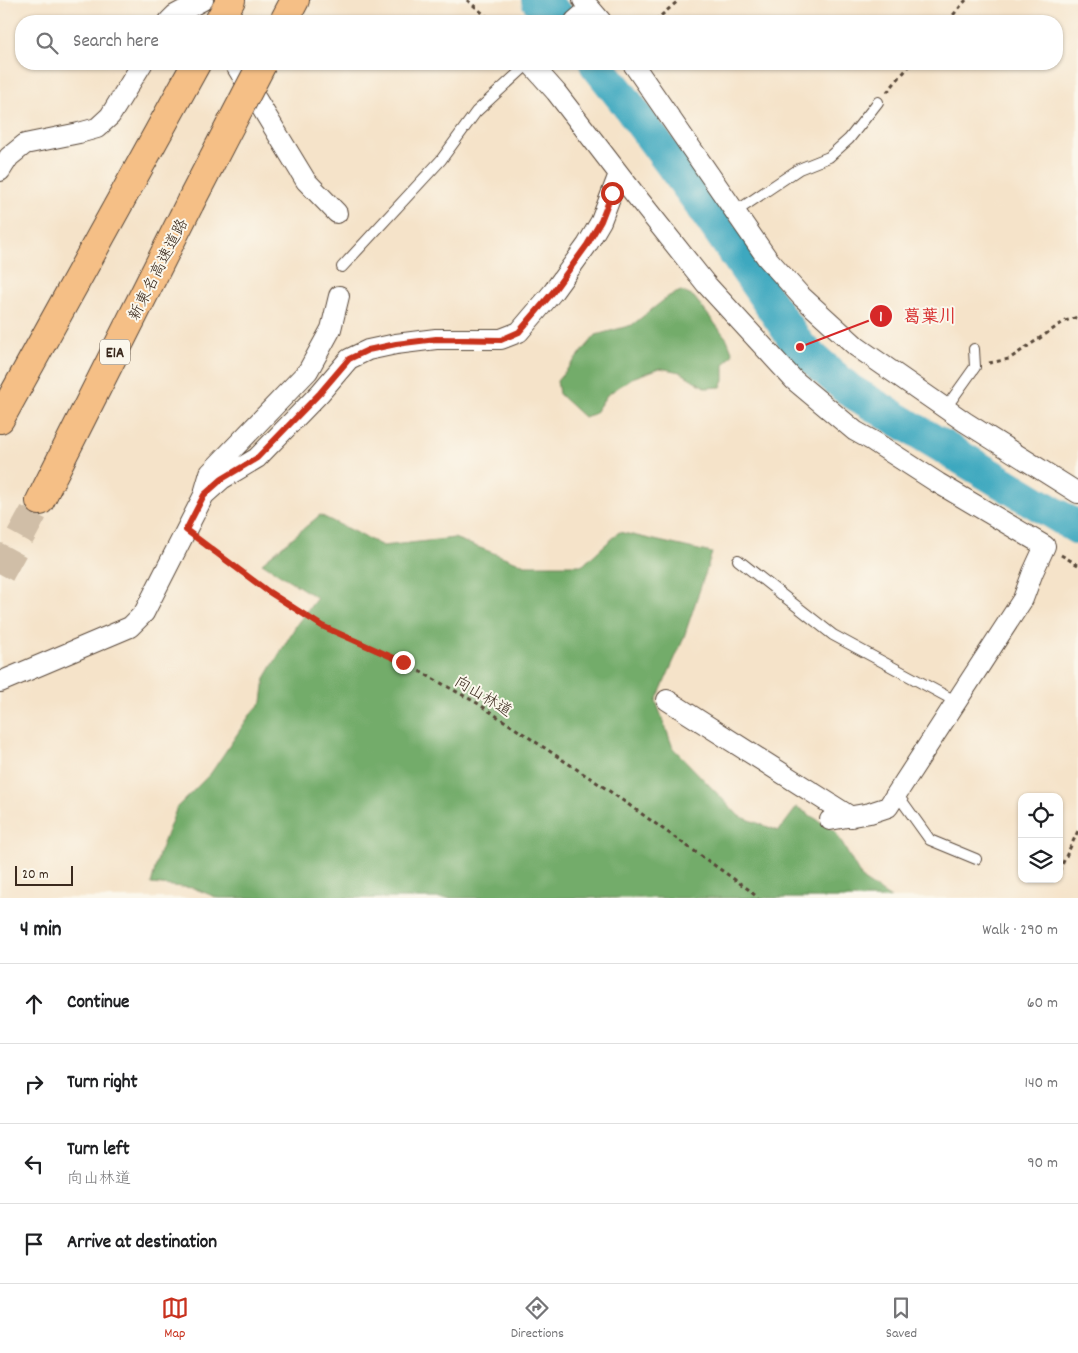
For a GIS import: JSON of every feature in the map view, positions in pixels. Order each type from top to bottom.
[{"type":"highway","points":[[222,15],[231,0]]},
{"type":"highway","points":[[287,15],[295,0]]},
{"type":"highway","points":[[0,419],[193,70]]},
{"type":"highway","name":"新東名高速道路","points":[[40,500],[259,70]]},
{"type":"street","points":[[175,15],[203,0],[207,15]]},
{"type":"street","points":[[0,171],[9,157],[25,144],[98,128],[110,116],[138,70]]},
{"type":"street","points":[[239,70],[306,181],[337,213]]},
{"type":"street","points":[[536,70],[556,92],[706,284],[794,380],[855,431],[938,484],[1046,546],[1033,572],[1023,599],[888,807],[870,814],[830,820]]},
{"type":"street","points":[[637,70],[767,258],[801,296],[858,348],[945,409],[1078,493]]},
{"type":"street","points":[[204,495],[222,479],[257,458],[320,393],[349,359],[368,350],[396,344],[436,339],[501,340],[519,332],[553,292],[587,245],[601,221],[619,174]]},
{"type":"street","points":[[0,682],[130,627],[144,613],[204,495],[210,473],[308,371],[330,329],[339,296]]},
{"type":"street","points":[[667,700],[851,817]]},
{"type":"lane","points":[[342,267],[441,160],[476,112],[523,70]]},
{"type":"lane","points":[[735,212],[799,169],[828,157],[849,139],[878,102]]},
{"type":"lane","points":[[945,409],[974,367],[974,349]]},
{"type":"lane","points":[[738,560],[833,635],[957,702]]},
{"type":"lane","points":[[897,794],[930,840],[976,859]]},
{"type":"path","points":[[467,0],[485,15]]},
{"type":"path","points":[[662,15],[679,0]]},
{"type":"path","points":[[953,15],[966,0]]},
{"type":"path","points":[[878,102],[906,70]]},
{"type":"path","points":[[974,367],[1009,359],[1065,321],[1078,317]]},
{"type":"path","name":"向山林道","points":[[186,530],[266,590],[322,626],[403,662],[477,703],[605,788],[748,888],[758,898]]},
{"type":"path","points":[[1063,863],[1078,831]]},
{"type":"green space","points":[[681,291],[694,297],[727,339],[733,354],[724,365],[724,381],[721,387],[706,388],[680,372],[660,368],[632,378],[607,395],[594,414],[584,417],[559,394],[557,381],[596,335],[632,325],[669,296]]},
{"type":"green space","points":[[320,515],[383,546],[454,538],[525,565],[583,565],[619,532],[712,553],[683,640],[656,701],[673,748],[739,816],[779,831],[797,807],[835,831],[863,880],[891,898],[218,898],[193,888],[151,884],[159,854],[177,807],[211,773],[250,715],[262,702],[265,678],[297,624],[317,598],[262,563]]},
{"type":"waterway","points":[[538,0],[556,15]]},
{"type":"waterway","points":[[601,70],[701,204],[800,347],[849,390],[1078,528]]},
{"type":"tunnel","points":[[0,574],[40,501]]},
{"type":"place","name":"葛葉川","points":[[800,347]]},
{"type":"route","points":[[403,662],[322,626],[266,590],[186,530],[204,495],[222,479],[257,458],[281,435],[349,359],[368,350],[396,344],[436,339],[501,340],[519,332],[553,292],[587,245],[601,221],[612,193]]}]
